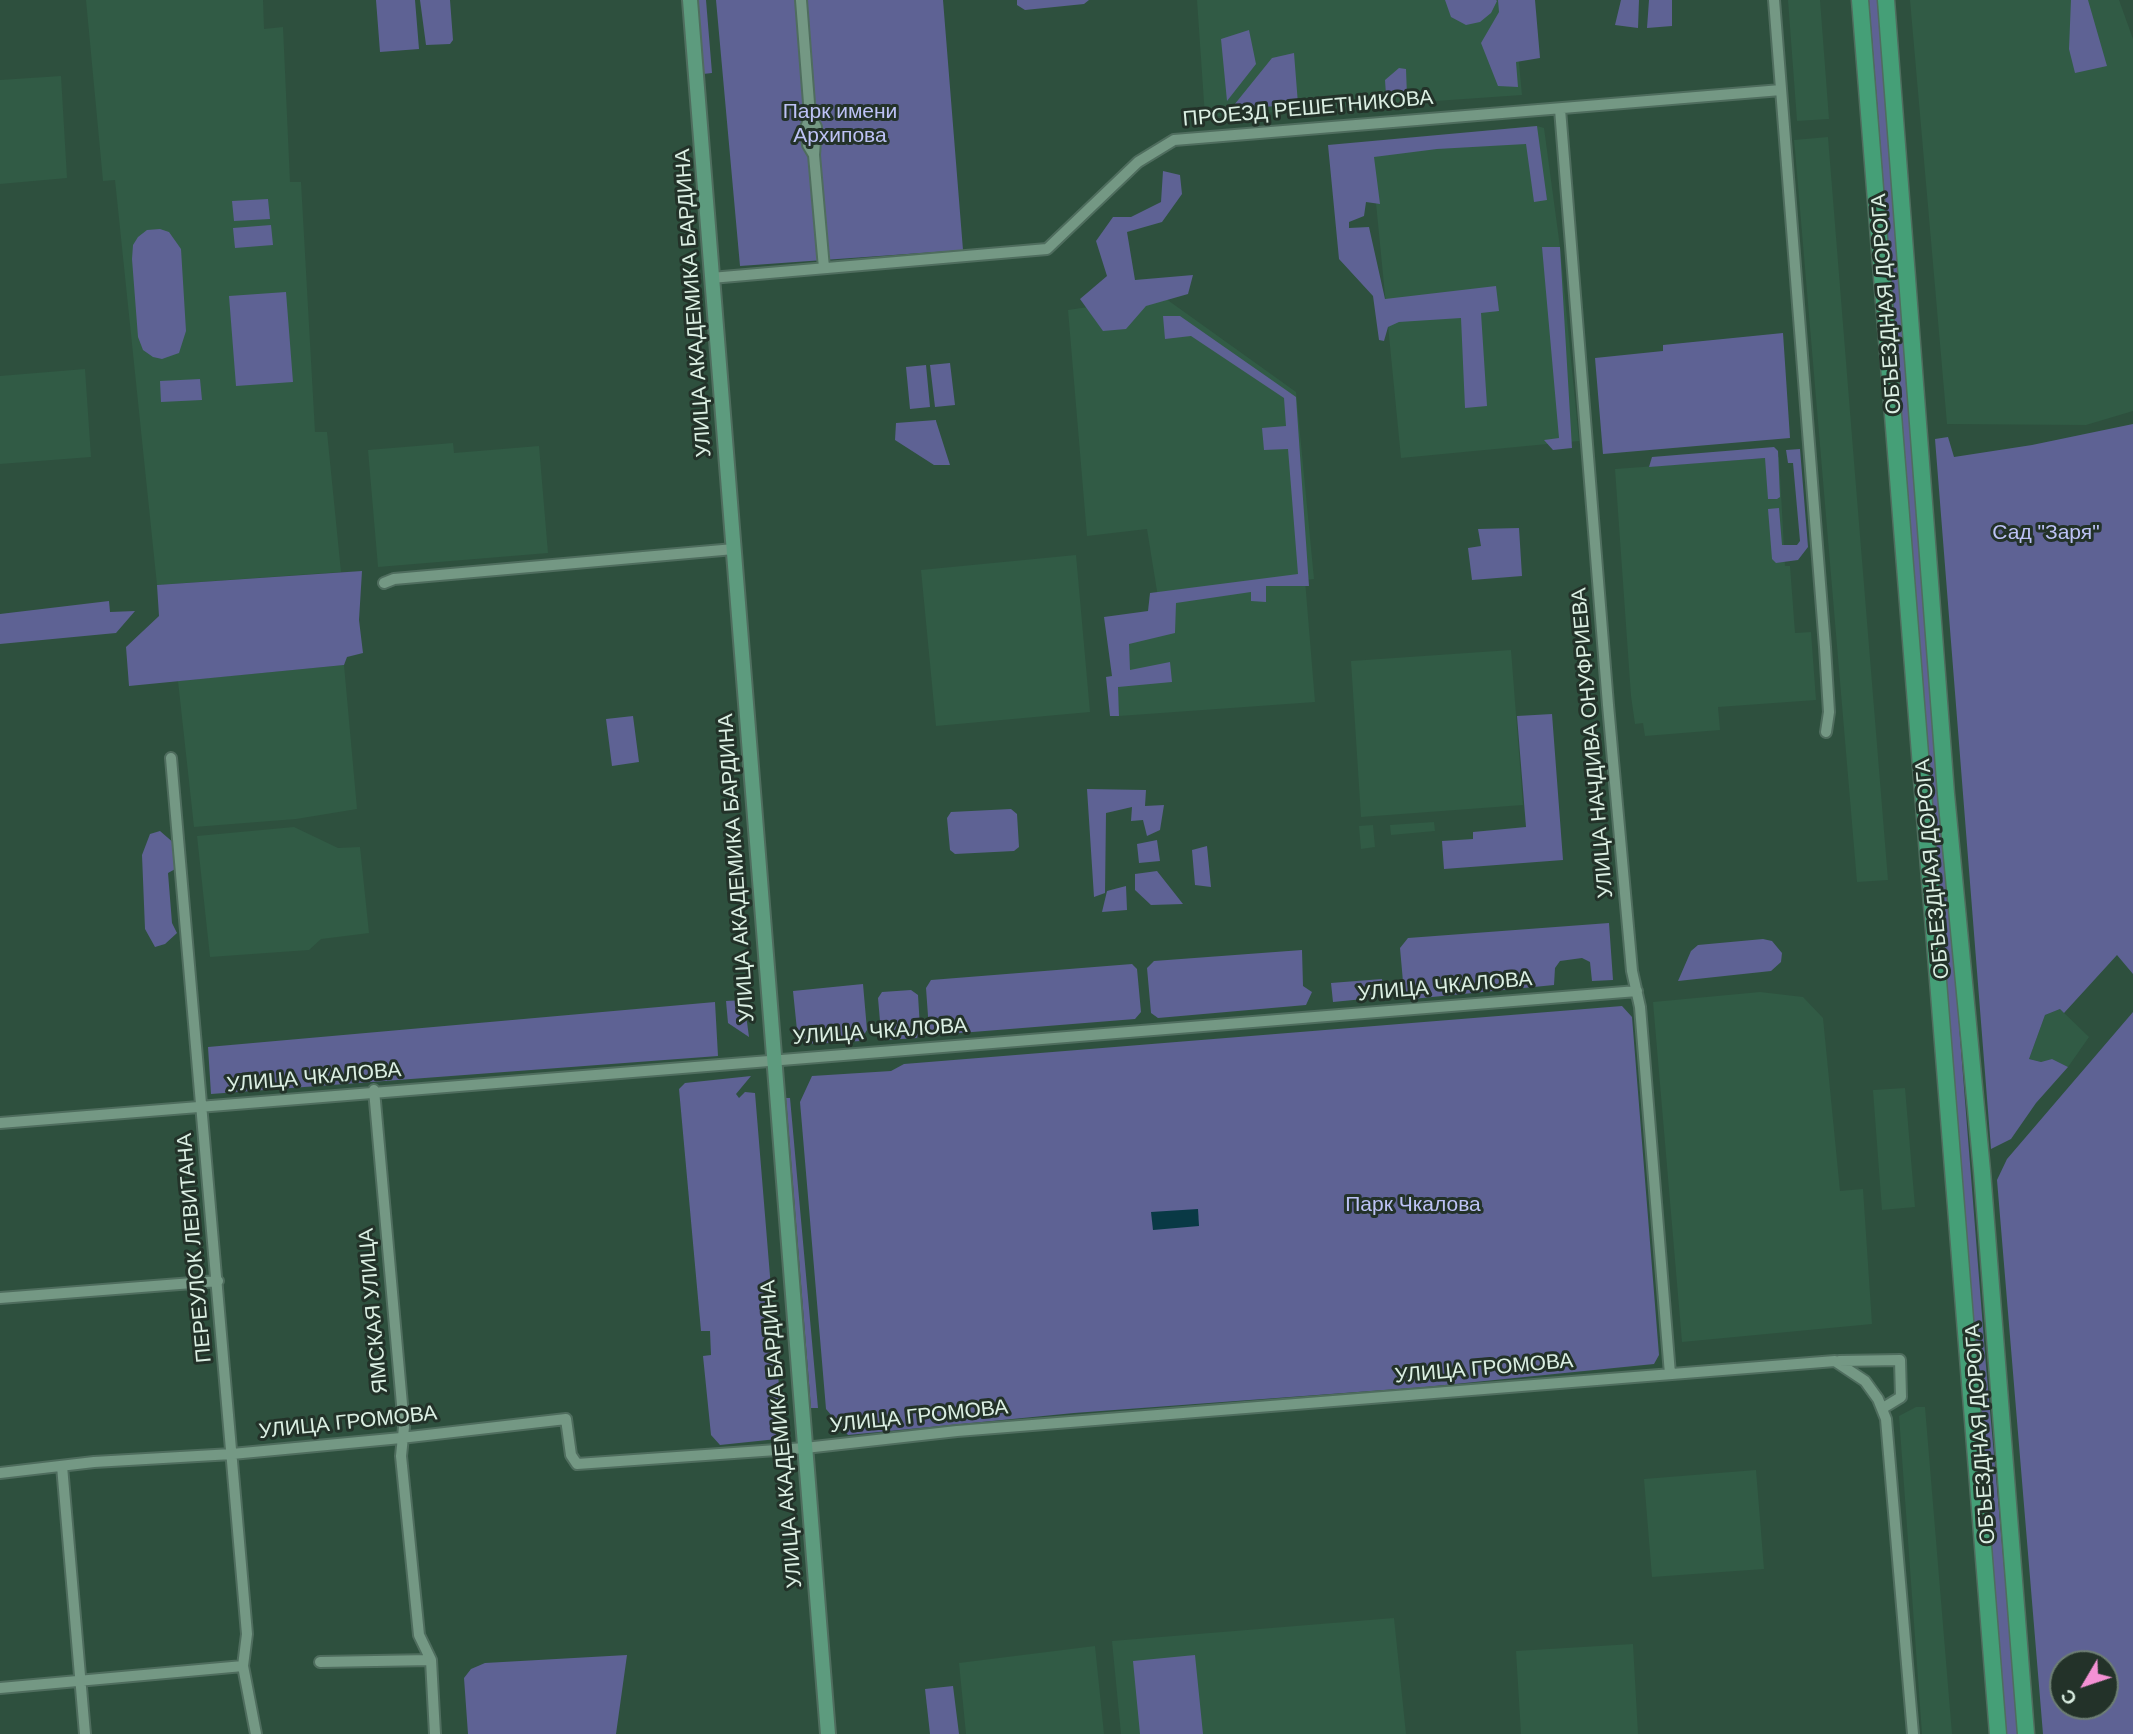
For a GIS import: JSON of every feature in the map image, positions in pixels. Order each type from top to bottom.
[{"type":"main road","name":"ОБЪЕЗДНАЯ ДОРОГА","points":[[1860,0],[1998,1734]]},
{"type":"main road","name":"ОБЪЕЗДНАЯ ДОРОГА","points":[[1886,0],[1946,794],[1982,1171],[2025,1734]]},
{"type":"street","name":"УЛИЦА АКАДЕМИКА БАРДИНА","points":[[690,0],[772,1060],[828,1734]]},
{"type":"street","points":[[800,0],[810,116],[816,127],[814,155],[824,268]]},
{"type":"street","points":[[1774,0],[1825,647],[1829,712],[1826,732]]},
{"type":"street","name":"ПРОЕЗД РЕШЕТНИКОВА","points":[[711,278],[1047,250],[1138,162],[1174,140],[1781,90]]},
{"type":"street","name":"УЛИЦА НАЧДИВА ОНУФРИЕВА","points":[[1560,109],[1608,705],[1632,971],[1637,991],[1670,1374]]},
{"type":"street","points":[[384,583],[394,579],[734,549]]},
{"type":"street","name":"ПЕРЕУЛОК ЛЕВИТАНА","points":[[171,758],[247,1634],[243,1666],[256,1734]]},
{"type":"street","name":"УЛИЦА ЧКАЛОВА","points":[[0,1123],[201,1108],[374,1090],[1637,991]]},
{"type":"street","name":"ЯМСКАЯ УЛИЦА","points":[[374,1090],[404,1427],[401,1438],[419,1635],[431,1660],[435,1734]]},
{"type":"street","points":[[0,1298],[218,1281]]},
{"type":"street","name":"УЛИЦА ГРОМОВА","points":[[0,1473],[401,1438],[566,1419],[571,1455],[577,1464],[805,1448],[899,1436],[1670,1374],[1900,1360],[1901,1397],[1883,1408]]},
{"type":"street","points":[[1835,1362],[1859,1376],[1870,1387],[1883,1408],[1886,1419],[1913,1734]]},
{"type":"street","points":[[62,1466],[85,1734]]},
{"type":"street","points":[[320,1662],[431,1660]]},
{"type":"street","points":[[0,1688],[243,1666]]},
{"type":"shaded area","points":[[86,0],[263,0],[264,29],[283,27],[290,182],[301,182],[315,432],[327,432],[341,572],[157,585],[115,180],[103,181]]},
{"type":"shaded area","points":[[1197,0],[1513,0],[1522,95],[1205,117]]},
{"type":"shaded area","points":[[1788,0],[1820,0],[1829,119],[1797,121]]},
{"type":"shaded area","points":[[1910,0],[2119,0],[2133,39],[2133,411],[2086,425],[1947,424]]},
{"type":"shaded area","points":[[61,76],[67,178],[0,184],[0,80]]},
{"type":"shaded area","points":[[1537,126],[1544,128],[1560,247],[1579,441],[1401,458],[1370,142]]},
{"type":"shaded area","points":[[1828,137],[1888,880],[1857,882],[1794,140]]},
{"type":"shaded area","points":[[1162,296],[1296,392],[1314,579],[1305,580],[1315,702],[1119,716],[1113,635],[1159,632],[1157,591],[1147,529],[1087,536],[1068,310]]},
{"type":"shaded area","points":[[85,369],[91,457],[0,464],[0,376]]},
{"type":"shaded area","points":[[453,443],[454,453],[539,446],[548,553],[378,567],[368,450]]},
{"type":"shaded area","points":[[1779,457],[1785,566],[1790,566],[1795,633],[1811,632],[1816,700],[1718,707],[1720,730],[1645,736],[1643,723],[1635,724],[1631,696],[1615,469]]},
{"type":"shaded area","points":[[1076,555],[1090,712],[936,726],[921,570]]},
{"type":"shaded area","points":[[1511,650],[1523,805],[1361,817],[1351,661]]},
{"type":"shaded area","points":[[344,665],[357,809],[296,819],[194,827],[178,681]]},
{"type":"shaded area","points":[[1434,822],[1435,831],[1391,835],[1390,825]]},
{"type":"shaded area","points":[[1373,825],[1375,847],[1361,849],[1359,826]]},
{"type":"shaded area","points":[[294,827],[338,848],[360,847],[369,933],[321,939],[309,950],[210,957],[197,836]]},
{"type":"shaded area","points":[[1760,992],[1803,997],[1823,1018],[1840,1191],[1863,1189],[1872,1324],[1682,1342],[1653,1002]]},
{"type":"shaded area","points":[[2060,1009],[2089,1037],[2068,1067],[2052,1059],[2041,1062],[2029,1059],[2045,1015]]},
{"type":"shaded area","points":[[1905,1088],[1915,1207],[1882,1210],[1873,1090]]},
{"type":"shaded area","points":[[1198,1209],[1199,1226],[1153,1230],[1151,1212]]},
{"type":"shaded area","points":[[1916,1407],[1925,1407],[1952,1734],[1922,1734],[1899,1416]]},
{"type":"shaded area","points":[[1756,1470],[1764,1569],[1652,1577],[1644,1479]]},
{"type":"shaded area","points":[[1394,1618],[1406,1734],[1121,1734],[1112,1641]]},
{"type":"shaded area","points":[[1633,1644],[1638,1734],[1521,1734],[1516,1651]]},
{"type":"shaded area","points":[[1095,1646],[1104,1734],[966,1734],[959,1663]]},
{"type":"green space","points":[[376,0],[415,0],[419,49],[380,52]]},
{"type":"green space","points":[[420,0],[450,0],[453,40],[450,44],[426,45]]},
{"type":"green space","points":[[697,0],[706,0],[712,73],[703,74]]},
{"type":"green space","name":"Парк имени Архипова","points":[[716,0],[943,0],[963,250],[740,266]]},
{"type":"green space","points":[[1017,0],[1089,0],[1084,4],[1025,10],[1017,5]]},
{"type":"green space","points":[[1445,0],[1497,1],[1491,13],[1480,22],[1466,25],[1451,17]]},
{"type":"green space","points":[[1498,0],[1535,0],[1540,58],[1516,62],[1518,87],[1498,86],[1481,43],[1499,12]]},
{"type":"green space","points":[[1621,0],[1639,0],[1638,28],[1615,25]]},
{"type":"green space","points":[[1649,0],[1672,0],[1672,26],[1647,28]]},
{"type":"green space","points":[[1869,0],[1878,0],[1986,1366],[2019,1734],[2006,1734]]},
{"type":"green space","points":[[2071,0],[2088,0],[2107,66],[2075,73],[2069,49]]},
{"type":"green space","points":[[1249,30],[1256,64],[1227,101],[1221,39]]},
{"type":"green space","points":[[1294,53],[1298,104],[1230,110],[1272,58]]},
{"type":"green space","points":[[1399,68],[1406,69],[1407,96],[1386,95],[1385,80]]},
{"type":"green space","points":[[1537,126],[1547,200],[1534,202],[1526,144],[1437,149],[1374,157],[1380,204],[1366,202],[1364,216],[1349,222],[1349,228],[1369,227],[1385,299],[1496,286],[1499,311],[1481,313],[1487,406],[1465,408],[1461,318],[1399,322],[1388,327],[1384,341],[1379,340],[1373,296],[1339,259],[1328,145]]},
{"type":"green space","points":[[1163,171],[1180,175],[1182,194],[1162,222],[1127,232],[1135,280],[1193,275],[1188,294],[1146,306],[1126,329],[1103,331],[1080,299],[1107,276],[1096,241],[1113,217],[1131,217],[1161,202]]},
{"type":"green space","points":[[268,199],[270,219],[234,221],[232,201]]},
{"type":"green space","points":[[271,225],[273,245],[235,248],[233,228]]},
{"type":"green space","points":[[160,229],[169,232],[181,249],[186,331],[179,353],[162,359],[143,350],[138,337],[132,259],[133,245],[138,237],[147,230]]},
{"type":"green space","points":[[1542,247],[1560,247],[1572,448],[1553,450],[1544,440],[1559,438]]},
{"type":"green space","points":[[286,292],[293,382],[236,386],[229,296]]},
{"type":"green space","points":[[1163,316],[1180,316],[1296,397],[1309,586],[1266,586],[1266,602],[1251,601],[1251,592],[1176,603],[1175,633],[1129,644],[1130,670],[1170,662],[1172,682],[1118,687],[1119,716],[1110,716],[1106,677],[1112,676],[1104,617],[1148,611],[1150,593],[1298,574],[1288,449],[1264,450],[1262,428],[1286,426],[1284,398],[1191,336],[1165,339]]},
{"type":"green space","points":[[1783,333],[1790,438],[1603,454],[1595,358],[1663,351],[1663,345]]},
{"type":"green space","points":[[950,363],[955,405],[935,407],[930,365]]},
{"type":"green space","points":[[926,365],[930,407],[910,409],[906,367]]},
{"type":"green space","points":[[200,379],[202,400],[161,402],[160,381]]},
{"type":"green space","points":[[936,420],[950,465],[934,465],[895,440],[896,423]]},
{"type":"green space","name":"Сад \"Заря\"","points":[[2133,424],[2133,974],[2117,955],[2064,1013],[2060,1009],[2045,1015],[2029,1059],[2041,1062],[2052,1059],[2068,1067],[2036,1103],[2011,1139],[1991,1149],[1935,439],[1948,437],[1954,457],[2032,445]]},
{"type":"green space","points":[[1774,447],[1778,451],[1780,497],[1777,499],[1768,499],[1765,458],[1649,467],[1652,457]]},
{"type":"green space","points":[[1800,449],[1808,547],[1798,560],[1776,563],[1772,559],[1768,509],[1779,508],[1782,545],[1797,545],[1800,541],[1793,463],[1788,463],[1786,450]]},
{"type":"green space","points":[[1519,528],[1522,576],[1472,580],[1468,548],[1481,546],[1478,529]]},
{"type":"green space","points":[[362,571],[359,620],[363,653],[347,657],[344,665],[129,686],[126,647],[159,616],[157,585]]},
{"type":"green space","points":[[109,601],[110,612],[135,611],[116,633],[0,644],[0,614]]},
{"type":"green space","points":[[1552,714],[1563,860],[1444,869],[1442,841],[1473,839],[1473,832],[1526,827],[1517,716]]},
{"type":"green space","points":[[633,716],[639,762],[612,766],[606,719]]},
{"type":"green space","points":[[1087,789],[1146,790],[1145,806],[1164,805],[1160,830],[1147,836],[1143,820],[1131,821],[1132,807],[1106,813],[1105,893],[1094,897]]},
{"type":"green space","points":[[1011,809],[1017,814],[1019,847],[1014,851],[955,854],[950,850],[947,818],[951,812]]},
{"type":"green space","points":[[160,831],[175,844],[177,868],[168,873],[172,923],[177,933],[165,944],[155,947],[145,929],[142,855],[150,834]]},
{"type":"green space","points":[[1157,840],[1160,861],[1139,863],[1137,844]]},
{"type":"green space","points":[[1207,846],[1211,887],[1195,885],[1192,850]]},
{"type":"green space","points":[[1157,871],[1183,904],[1151,905],[1135,890],[1135,874]]},
{"type":"green space","points":[[1126,886],[1127,910],[1102,912],[1107,891]]},
{"type":"green space","points":[[1609,923],[1613,980],[1592,981],[1590,962],[1582,958],[1560,961],[1555,968],[1554,985],[1412,999],[1404,993],[1400,948],[1408,938]]},
{"type":"green space","points":[[1763,939],[1772,941],[1782,953],[1781,962],[1771,971],[1678,981],[1691,951],[1698,945]]},
{"type":"green space","points":[[1302,950],[1303,986],[1312,992],[1306,1005],[1158,1018],[1151,1013],[1147,968],[1154,961]]},
{"type":"green space","points":[[1132,964],[1137,969],[1141,1012],[1135,1019],[935,1035],[929,1030],[926,988],[931,980]]},
{"type":"green space","points":[[1382,979],[1384,997],[1333,1002],[1331,983]]},
{"type":"green space","points":[[863,984],[867,1030],[860,1041],[813,1044],[808,1039],[798,1040],[793,991]]},
{"type":"green space","points":[[911,990],[918,995],[920,1028],[917,1038],[886,1040],[881,1033],[878,998],[882,992]]},
{"type":"green space","points":[[744,1000],[749,1037],[728,1023],[726,1001]]},
{"type":"green space","points":[[715,1002],[718,1056],[211,1094],[208,1047]]},
{"type":"green space","name":"Парк Чкалова","points":[[1622,1006],[1632,1017],[1659,1355],[1654,1364],[1425,1387],[1074,1413],[848,1435],[826,1409],[800,1102],[812,1076],[891,1071],[904,1064]]},
{"type":"green space","points":[[2133,1012],[2133,1734],[2043,1734],[1997,1180],[2007,1159]]},
{"type":"green space","points":[[751,1076],[736,1094],[739,1098],[745,1092],[755,1093],[783,1435],[777,1439],[720,1445],[711,1435],[703,1356],[711,1355],[710,1331],[701,1331],[679,1089],[685,1083]]},
{"type":"green space","points":[[786,1098],[790,1098],[818,1408],[811,1408]]},
{"type":"green space","points":[[627,1655],[616,1734],[468,1734],[464,1678],[471,1669],[485,1663]]},
{"type":"green space","points":[[1195,1655],[1203,1734],[1140,1734],[1133,1661]]},
{"type":"green space","points":[[953,1686],[959,1734],[930,1734],[925,1689]]}]
